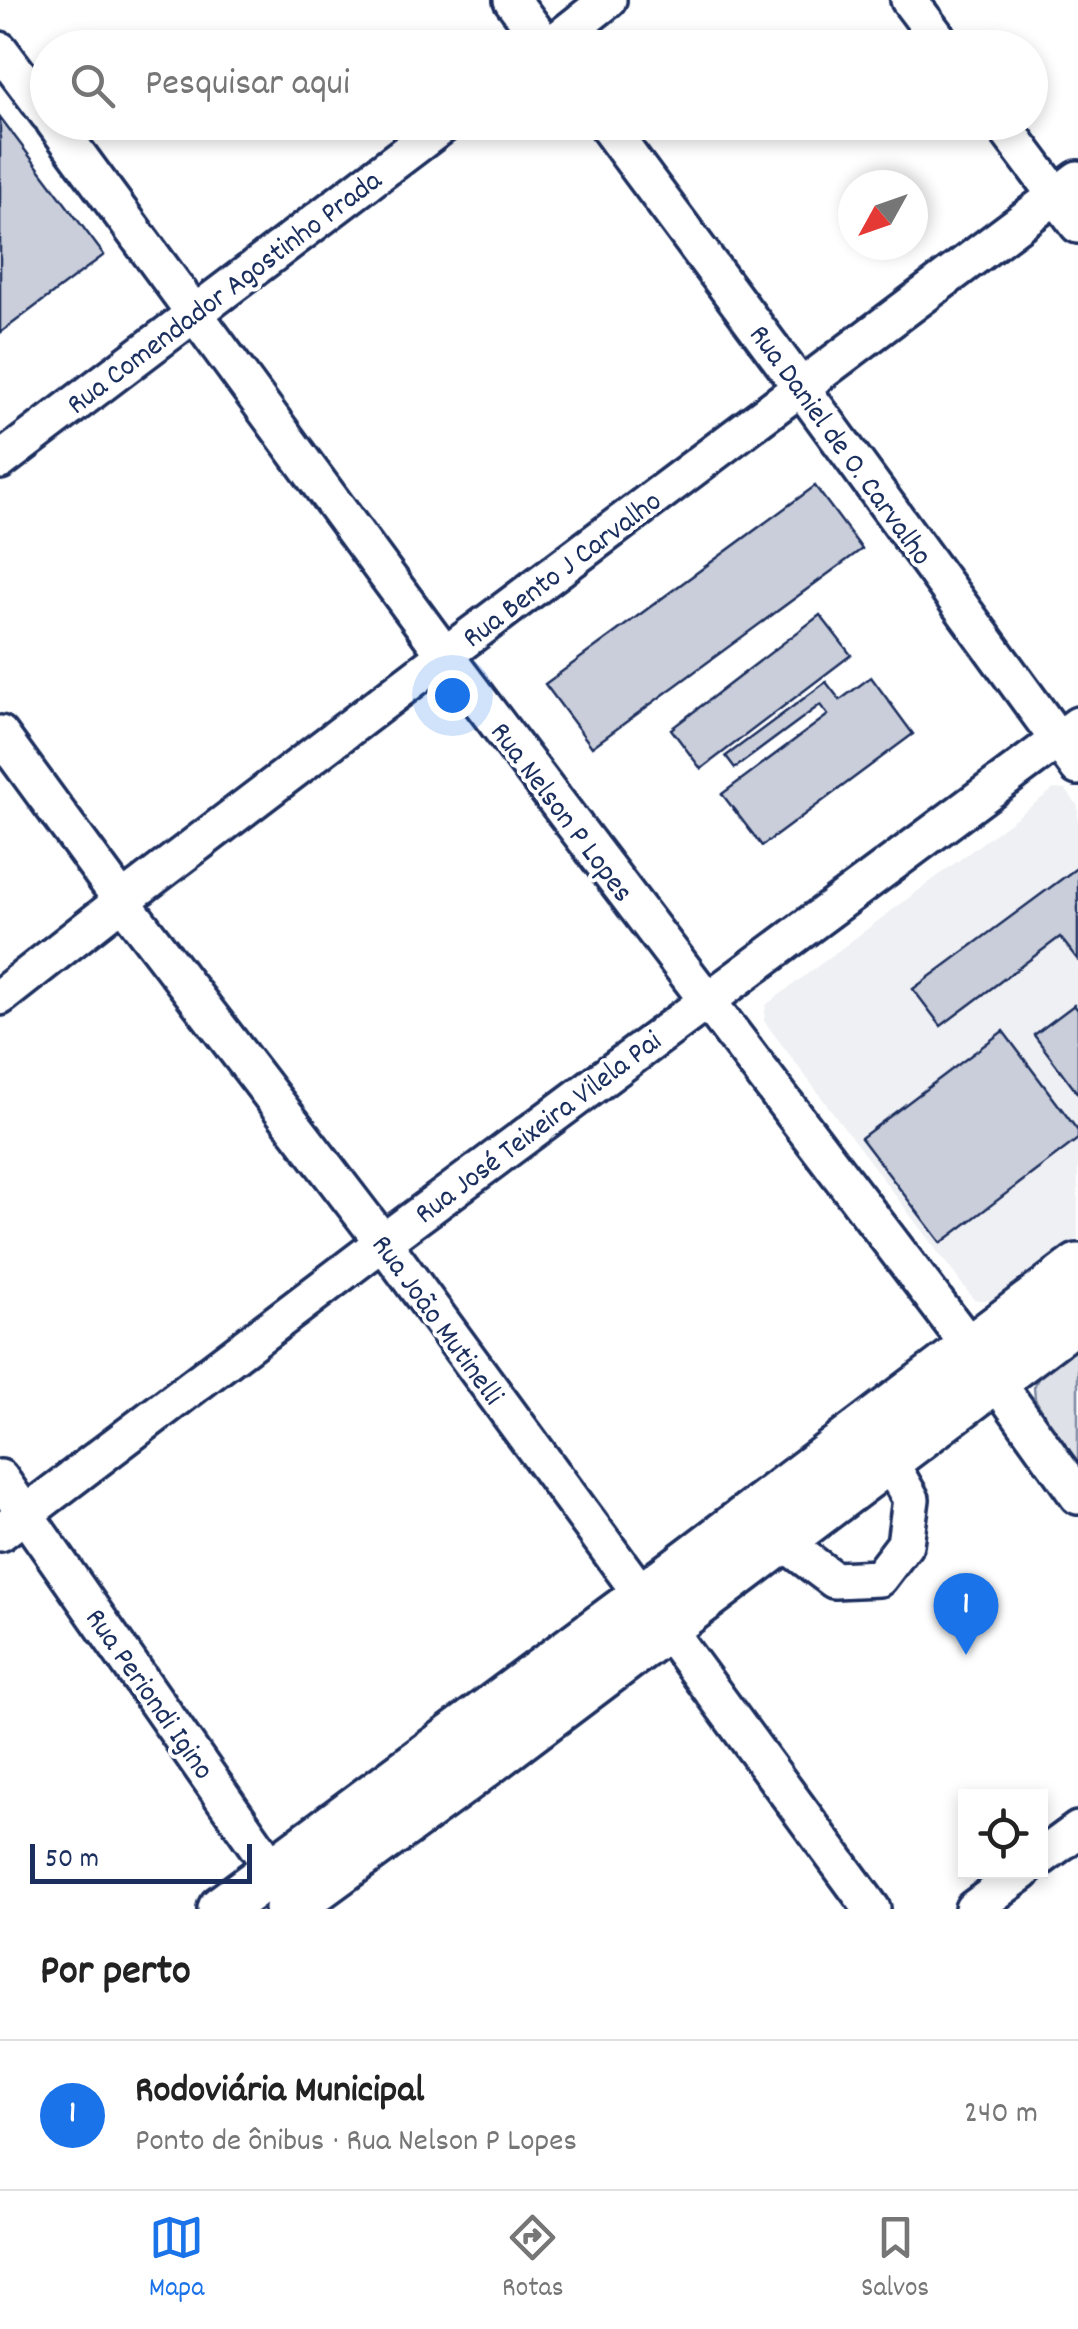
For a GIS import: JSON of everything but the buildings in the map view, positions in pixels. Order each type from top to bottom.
[{"type":"main road","points":[[221,1909],[290,1897],[446,1767],[869,1458],[984,1365],[1078,1266]]},
{"type":"main road","points":[[984,1365],[1078,1317]]},
{"type":"main road","points":[[655,1611],[782,1541],[869,1458]]},
{"type":"street","points":[[512,0],[535,30]]},
{"type":"street","points":[[570,30],[608,0]]},
{"type":"street","points":[[910,0],[932,30]]},
{"type":"street","points":[[0,50],[30,90]]},
{"type":"street","name":"Rua Nelson P Lopes","points":[[67,140],[445,655],[984,1365],[1078,1496]]},
{"type":"street","name":"Rua Comendador Agostinho Prada","points":[[0,461],[423,140]]},
{"type":"street","name":"Rua Daniel de O. Carvalho","points":[[617,140],[1071,744]]},
{"type":"street","points":[[1019,140],[1067,188],[1078,225]]},
{"type":"street","name":"Rua Bento J Carvalho","points":[[0,997],[445,655],[1067,188]]},
{"type":"street","name":"Rua João Mutinelli","points":[[0,734],[122,901],[383,1242],[872,1909]]},
{"type":"street","name":"Rua José Teixeira Vilela Pai","points":[[13,1524],[706,1000],[1071,744]]},
{"type":"street","points":[[782,1541],[834,1580],[880,1578],[906,1544],[911,1499],[869,1458]]},
{"type":"street","name":"Rua Periondi Igino","points":[[0,1478],[13,1524],[290,1897]]},
{"type":"street","points":[[1048,1852],[1078,1830]]},
{"type":"street","points":[[973,1909],[1014,1879]]},
{"type":"shaded area","points":[[1054,789],[1066,790],[1078,806],[1078,1238],[994,1300],[974,1300],[764,1021],[766,1005]]},
{"type":"shaded area","points":[[1078,1335],[1078,1462],[1035,1399],[1034,1387],[1044,1365]]},
{"type":"place","name":"Rodoviária Municipal","points":[[966,1655]]}]
